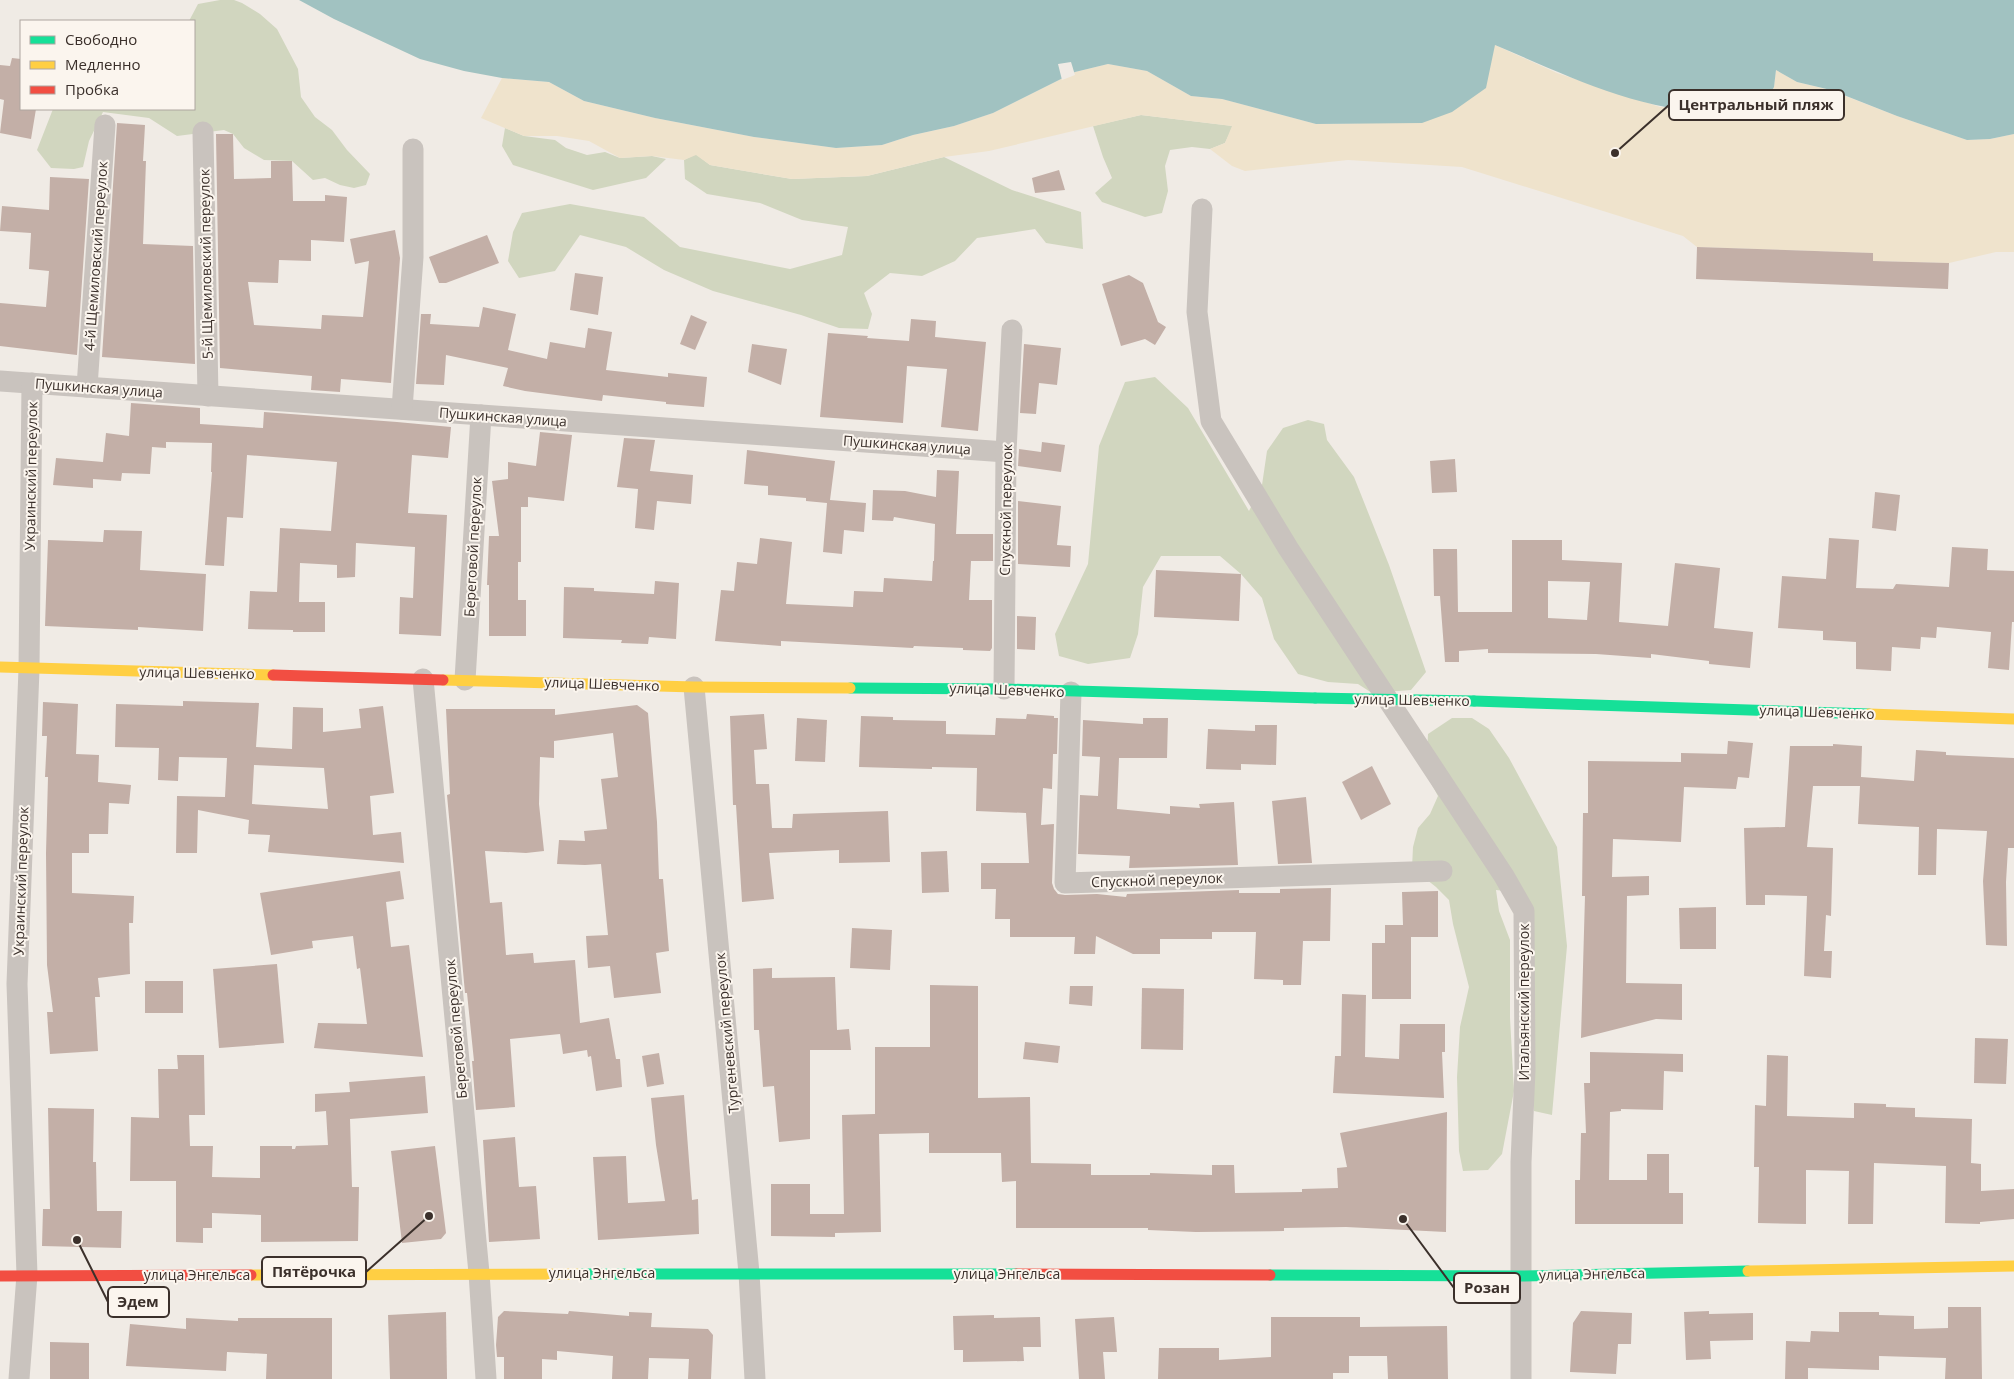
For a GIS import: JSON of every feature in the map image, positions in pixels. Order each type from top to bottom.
[{"type":"street","name":"4-й Щемиловский переулок","points":[[87,387],[105,125]]},
{"type":"street","name":"5-й Щемиловский переулок","points":[[203,132],[208,396]]},
{"type":"street","points":[[402,409],[413,258],[414,149]]},
{"type":"street","name":"Итальянский переулок","points":[[1202,209],[1197,312],[1211,421],[1303,570],[1498,868],[1524,911],[1525,1070],[1521,1162],[1521,1379]]},
{"type":"street","name":"Спускной переулок","points":[[1004,689],[1006,452],[1012,330]]},
{"type":"street","name":"Пушкинская улица","points":[[0,381],[1006,452]]},
{"type":"street","name":"Украинский переулок","points":[[19,1379],[27,1275],[17,984],[29,669],[32,383]]},
{"type":"street","name":"Береговой переулок","points":[[465,680],[481,415]]},
{"type":"street","name":"улица Шевченко","points":[[0,668],[694,687],[1004,689],[1474,701],[2014,719]]},
{"type":"street","name":"Береговой переулок","points":[[423,679],[479,1273],[486,1379]]},
{"type":"street","name":"Тургеневский переулок","points":[[694,687],[750,1273],[755,1379]]},
{"type":"street","name":"Спускной переулок","points":[[1071,692],[1065,883],[1442,871]]},
{"type":"street","name":"улица Энгельса","points":[[0,1276],[750,1273],[1521,1276],[2014,1266]]},
{"type":"green space","points":[[220,0],[234,0],[260,14],[277,29],[298,69],[301,97],[315,117],[332,130],[347,150],[370,174],[366,185],[354,188],[340,185],[325,178],[313,180],[292,161],[264,160],[244,148],[233,134],[224,130],[177,136],[149,118],[103,112],[89,141],[83,167],[74,169],[51,168],[37,150],[53,110],[195,110],[195,20],[190,20],[198,4]]},
{"type":"green space","points":[[1141,115],[1233,126],[1225,143],[1210,149],[1192,147],[1170,150],[1165,166],[1168,191],[1162,213],[1145,217],[1102,202],[1095,193],[1112,178],[1093,126]]},
{"type":"green space","points":[[505,128],[524,136],[555,140],[566,148],[587,155],[605,152],[620,158],[652,156],[666,159],[646,178],[593,190],[513,165],[502,146]]},
{"type":"green space","points":[[696,154],[710,165],[792,179],[867,176],[944,157],[1012,190],[1081,212],[1083,249],[1046,243],[1035,229],[977,238],[955,261],[922,276],[890,273],[864,293],[872,314],[868,329],[839,328],[801,315],[713,291],[664,270],[626,247],[580,235],[555,271],[519,278],[508,261],[513,232],[522,213],[570,204],[644,217],[680,247],[790,269],[842,255],[848,227],[802,220],[760,203],[707,194],[685,179],[684,160]]},
{"type":"green space","points":[[1155,377],[1188,408],[1249,511],[1262,485],[1267,451],[1283,428],[1308,420],[1324,424],[1327,440],[1354,477],[1389,565],[1426,672],[1411,690],[1372,693],[1358,684],[1328,682],[1298,674],[1274,639],[1262,598],[1241,574],[1220,556],[1161,556],[1143,587],[1138,634],[1130,658],[1088,664],[1059,656],[1055,634],[1088,564],[1099,446],[1125,382]]},
{"type":"green space","points":[[1452,718],[1472,718],[1489,729],[1509,758],[1557,847],[1567,946],[1552,1115],[1534,1111],[1519,924],[1505,891],[1496,890],[1499,911],[1510,940],[1510,1018],[1514,1091],[1502,1154],[1488,1170],[1463,1171],[1459,1151],[1457,1077],[1460,1027],[1469,987],[1449,900],[1412,868],[1413,847],[1418,828],[1430,814],[1438,796],[1426,774],[1428,734]]},
{"type":"sand","points":[[1495,45],[1557,73],[1660,107],[1740,112],[1774,87],[1776,70],[1797,82],[1830,90],[1967,140],[1990,139],[2014,134],[2014,252],[1996,252],[1949,263],[1873,261],[1872,253],[1697,247],[1683,236],[1462,167],[1348,160],[1245,171],[1232,166],[1210,149],[1225,143],[1232,126],[1141,115],[989,151],[944,157],[867,176],[792,179],[710,165],[696,155],[684,160],[652,156],[620,158],[589,141],[557,136],[524,136],[481,118],[502,78],[549,82],[584,101],[655,118],[754,137],[836,148],[882,145],[913,135],[954,126],[993,113],[1075,72],[1108,64],[1147,71],[1191,96],[1222,99],[1316,124],[1367,123]]},
{"type":"water","points":[[299,0],[2014,0],[2014,134],[1990,139],[1967,140],[1897,116],[1831,90],[1797,82],[1776,70],[1774,87],[1763,107],[1728,112],[1694,111],[1660,106],[1592,86],[1495,45],[1486,88],[1452,112],[1422,123],[1316,124],[1222,99],[1191,96],[1147,71],[1108,64],[1075,72],[993,113],[954,126],[913,135],[882,145],[836,148],[754,137],[655,118],[584,101],[549,82],[502,78],[464,71],[420,59],[334,19]]},
{"type":"pier","points":[[1071,62],[1075,75],[1062,80],[1058,64]]},
{"type":"building","points":[[12,58],[20,59],[20,110],[36,110],[31,139],[0,133],[4,100],[0,99],[0,65],[10,66]]},
{"type":"building","points":[[117,123],[145,125],[143,161],[146,161],[143,244],[193,246],[195,364],[102,357]]},
{"type":"building","points":[[216,134],[233,134],[234,179],[271,178],[271,161],[292,161],[293,201],[325,201],[325,195],[347,197],[344,242],[311,240],[311,261],[279,260],[278,283],[248,282],[254,325],[321,329],[322,315],[363,317],[369,261],[355,264],[350,239],[395,230],[400,258],[391,383],[341,379],[340,392],[311,390],[312,376],[220,368]]},
{"type":"building","points":[[1059,170],[1065,190],[1035,193],[1032,178]]},
{"type":"building","points":[[50,177],[89,179],[77,355],[0,346],[0,303],[46,307],[49,271],[29,269],[31,233],[0,231],[2,206],[49,210]]},
{"type":"building","points":[[487,235],[499,263],[446,283],[439,283],[429,257]]},
{"type":"building","points":[[1697,247],[1873,253],[1873,261],[1949,263],[1948,289],[1696,279]]},
{"type":"building","points":[[575,273],[603,277],[598,315],[570,310]]},
{"type":"building","points":[[1129,275],[1143,283],[1158,322],[1166,327],[1155,345],[1145,339],[1121,346],[1102,284]]},
{"type":"building","points":[[483,307],[516,314],[508,350],[547,359],[550,342],[585,348],[588,328],[612,332],[606,370],[668,377],[668,373],[707,377],[704,407],[666,404],[666,402],[603,395],[602,401],[525,391],[503,386],[508,368],[446,355],[444,385],[416,384],[421,314],[431,314],[430,324],[479,327]]},
{"type":"building","points":[[691,315],[707,322],[695,350],[680,344]]},
{"type":"building","points":[[911,319],[936,321],[935,337],[986,342],[978,431],[941,427],[947,369],[907,366],[903,423],[820,417],[828,333],[909,341]]},
{"type":"building","points":[[752,344],[787,349],[781,385],[748,372]]},
{"type":"building","points":[[1024,344],[1061,348],[1057,385],[1039,383],[1036,414],[1020,413]]},
{"type":"building","points":[[131,403],[200,408],[200,424],[263,428],[264,412],[451,427],[448,458],[412,455],[408,513],[447,515],[441,636],[399,634],[400,597],[413,598],[415,547],[356,543],[355,577],[337,578],[337,565],[300,563],[299,602],[325,602],[325,632],[248,629],[250,591],[277,592],[280,528],[331,531],[337,462],[247,455],[243,518],[227,517],[224,566],[205,565],[212,472],[212,443],[166,442],[166,448],[152,447],[150,474],[122,473],[121,481],[93,479],[93,488],[53,485],[56,458],[103,462],[106,433],[129,436]]},
{"type":"building","points":[[540,432],[572,435],[564,501],[528,497],[528,507],[521,507],[521,562],[518,562],[518,600],[526,600],[526,636],[489,636],[489,585],[487,585],[489,536],[499,536],[492,481],[508,479],[508,462],[536,466]]},
{"type":"building","points":[[624,438],[655,440],[650,471],[693,475],[691,504],[657,501],[654,530],[635,528],[638,489],[617,487]]},
{"type":"building","points":[[1042,442],[1065,445],[1061,472],[1018,466],[1019,449],[1041,452]]},
{"type":"building","points":[[747,450],[835,461],[830,500],[866,503],[864,532],[844,530],[842,554],[823,552],[827,503],[806,501],[806,498],[768,495],[768,486],[744,484]]},
{"type":"building","points":[[1455,459],[1457,492],[1432,493],[1430,461]]},
{"type":"building","points":[[937,470],[959,471],[956,534],[993,534],[993,561],[971,561],[969,600],[992,600],[992,648],[990,651],[963,650],[963,648],[914,646],[913,648],[781,641],[781,646],[715,641],[721,590],[734,591],[737,562],[757,564],[760,538],[792,542],[786,604],[853,607],[854,591],[883,592],[884,578],[932,581],[935,524],[894,517],[893,521],[872,520],[873,490],[905,491],[936,497]]},
{"type":"building","points":[[1875,492],[1900,495],[1896,531],[1872,528]]},
{"type":"building","points":[[1018,501],[1061,506],[1057,545],[1071,546],[1070,567],[1018,564]]},
{"type":"building","points":[[104,530],[142,531],[140,570],[206,574],[203,631],[138,627],[138,630],[45,626],[48,540],[103,542]]},
{"type":"building","points":[[1829,538],[1859,540],[1856,588],[1893,589],[1896,584],[1949,587],[1952,547],[1988,549],[1987,570],[2014,571],[2014,622],[2012,622],[2009,670],[1988,668],[1991,632],[1937,627],[1936,638],[1921,637],[1920,649],[1892,647],[1891,671],[1856,669],[1856,642],[1823,640],[1823,631],[1778,628],[1782,576],[1826,579]]},
{"type":"building","points":[[1512,540],[1562,540],[1562,560],[1622,563],[1619,622],[1668,626],[1675,563],[1720,568],[1714,628],[1753,632],[1750,668],[1709,664],[1709,661],[1651,654],[1651,658],[1596,654],[1488,653],[1488,649],[1459,651],[1459,662],[1445,662],[1440,596],[1434,596],[1433,549],[1457,549],[1458,612],[1512,612]],"holes":[[[1548,581],[1590,582],[1587,620],[1548,618]]]},
{"type":"building","points":[[1156,570],[1241,574],[1239,621],[1154,617]]},
{"type":"building","points":[[655,581],[679,583],[676,639],[649,637],[648,644],[621,643],[622,640],[563,638],[564,587],[594,588],[594,591],[654,594]]},
{"type":"building","points":[[1017,616],[1036,617],[1035,650],[1017,649]]},
{"type":"building","points":[[183,701],[259,703],[256,747],[292,749],[293,707],[323,708],[323,732],[361,728],[359,709],[383,706],[394,793],[370,796],[373,835],[401,832],[404,863],[268,852],[270,835],[248,834],[249,820],[198,810],[197,853],[176,853],[177,796],[225,797],[227,758],[179,757],[178,781],[158,780],[159,748],[115,747],[116,704],[183,706]],"holes":[[[254,765],[324,768],[328,809],[252,804]]]},
{"type":"building","points":[[43,702],[78,704],[76,754],[99,755],[98,782],[131,785],[129,804],[109,803],[108,834],[89,834],[89,853],[72,853],[72,893],[134,896],[133,923],[129,923],[130,974],[98,978],[100,997],[95,997],[98,1051],[50,1054],[47,1012],[53,1012],[47,965],[46,853],[48,777],[45,777],[47,736],[42,736]]},
{"type":"building","points":[[637,705],[648,713],[657,822],[659,879],[663,879],[669,951],[656,953],[661,993],[614,998],[610,966],[588,968],[586,936],[608,935],[601,864],[557,864],[559,840],[585,841],[584,831],[607,829],[601,779],[618,777],[613,733],[554,741],[554,758],[540,757],[539,804],[544,851],[526,853],[485,851],[490,903],[502,902],[506,955],[533,953],[534,963],[575,960],[580,1023],[609,1018],[616,1059],[620,1059],[622,1087],[596,1091],[591,1056],[588,1057],[587,1050],[563,1054],[560,1034],[510,1039],[515,1107],[476,1110],[472,1061],[474,1061],[467,993],[465,993],[447,795],[450,794],[446,709],[555,709],[555,715]]},
{"type":"building","points":[[764,714],[767,749],[754,750],[756,784],[769,784],[772,828],[792,828],[793,814],[888,811],[890,862],[839,863],[839,850],[769,853],[774,899],[742,902],[736,805],[733,805],[730,716]]},
{"type":"building","points":[[1027,714],[1058,718],[1057,754],[1053,754],[1052,789],[1043,788],[1041,825],[1054,824],[1052,883],[1058,894],[1097,894],[1126,897],[1127,894],[1239,890],[1239,893],[1280,893],[1280,889],[1331,888],[1330,941],[1303,941],[1301,985],[1283,985],[1283,980],[1254,979],[1256,932],[1212,932],[1212,939],[1160,939],[1160,954],[1133,954],[1096,936],[1095,954],[1074,954],[1075,937],[1010,937],[1010,919],[995,919],[996,889],[981,889],[981,863],[1029,863],[1026,813],[976,811],[977,768],[859,767],[861,716],[893,717],[893,720],[946,721],[946,734],[995,735],[996,718],[1026,719]]},
{"type":"building","points":[[797,718],[827,720],[825,762],[795,761]]},
{"type":"building","points":[[1143,718],[1168,718],[1167,758],[1119,758],[1117,809],[1170,814],[1170,806],[1200,808],[1199,804],[1234,802],[1238,865],[1129,868],[1130,856],[1078,854],[1080,795],[1098,796],[1100,757],[1082,756],[1083,720],[1143,724]]},
{"type":"building","points":[[1255,725],[1277,725],[1276,765],[1241,764],[1241,770],[1206,769],[1208,729],[1255,731]]},
{"type":"building","points":[[1728,741],[1753,743],[1749,778],[1738,777],[1736,789],[1684,787],[1681,842],[1613,839],[1612,877],[1649,876],[1649,895],[1627,896],[1626,983],[1682,984],[1682,1020],[1656,1019],[1581,1038],[1585,896],[1582,896],[1583,813],[1588,813],[1588,761],[1681,762],[1681,753],[1727,754]]},
{"type":"building","points":[[1833,744],[1862,746],[1861,777],[1914,781],[1916,750],[1946,752],[1946,755],[2014,758],[2014,848],[2008,848],[2006,882],[2007,946],[1986,945],[1983,881],[1987,831],[1937,829],[1936,875],[1918,875],[1919,827],[1858,824],[1860,786],[1813,786],[1807,847],[1833,848],[1831,916],[1826,915],[1824,951],[1832,951],[1831,978],[1804,976],[1807,896],[1765,895],[1765,905],[1746,905],[1744,828],[1785,827],[1790,746],[1833,746]]},
{"type":"building","points":[[1372,766],[1391,804],[1361,820],[1342,782]]},
{"type":"building","points":[[1306,797],[1312,863],[1278,864],[1272,801]]},
{"type":"building","points":[[947,851],[949,892],[922,893],[921,852]]},
{"type":"building","points":[[400,871],[404,899],[386,902],[391,947],[409,945],[423,1057],[314,1048],[318,1023],[367,1024],[360,968],[357,969],[353,936],[312,941],[313,948],[271,955],[260,893]]},
{"type":"building","points":[[1438,891],[1438,937],[1411,937],[1411,999],[1372,999],[1372,943],[1385,943],[1385,925],[1403,925],[1402,892]]},
{"type":"building","points":[[1716,907],[1716,949],[1680,949],[1679,908]]},
{"type":"building","points":[[852,928],[892,930],[890,970],[850,968]]},
{"type":"building","points":[[277,964],[284,1043],[219,1048],[213,969]]},
{"type":"building","points":[[772,968],[772,978],[835,977],[837,1030],[849,1029],[851,1050],[810,1050],[810,1139],[779,1142],[774,1086],[763,1087],[759,1030],[754,1030],[753,969]]},
{"type":"building","points":[[145,981],[183,981],[183,1013],[145,1013]]},
{"type":"building","points":[[930,985],[978,986],[978,1098],[1030,1097],[1031,1163],[1091,1164],[1091,1175],[1150,1175],[1150,1173],[1212,1175],[1212,1165],[1234,1165],[1235,1193],[1302,1192],[1302,1189],[1338,1188],[1337,1168],[1347,1167],[1340,1133],[1447,1112],[1446,1232],[1346,1227],[1284,1228],[1284,1231],[1196,1232],[1148,1230],[1148,1228],[1016,1228],[1016,1181],[1002,1182],[1001,1153],[929,1153],[929,1133],[879,1134],[881,1232],[835,1233],[835,1237],[771,1236],[771,1184],[810,1184],[810,1214],[844,1214],[842,1115],[875,1114],[875,1047],[930,1047]]},
{"type":"building","points":[[1070,986],[1093,986],[1092,1006],[1069,1004]]},
{"type":"building","points":[[1142,988],[1184,989],[1183,1050],[1141,1049]]},
{"type":"building","points":[[1342,994],[1366,995],[1365,1057],[1399,1059],[1400,1024],[1445,1024],[1445,1052],[1442,1052],[1444,1098],[1333,1093],[1335,1056],[1341,1056]]},
{"type":"building","points":[[1975,1038],[2008,1039],[2006,1084],[1974,1083]]},
{"type":"building","points":[[1025,1042],[1060,1046],[1058,1063],[1023,1059]]},
{"type":"building","points":[[1590,1052],[1683,1054],[1683,1072],[1664,1071],[1663,1110],[1621,1109],[1621,1111],[1610,1112],[1609,1180],[1647,1180],[1647,1154],[1669,1154],[1669,1193],[1683,1193],[1683,1224],[1575,1224],[1575,1180],[1580,1180],[1581,1133],[1586,1133],[1584,1083],[1590,1083]]},
{"type":"building","points":[[659,1053],[664,1084],[647,1087],[642,1056]]},
{"type":"building","points":[[177,1055],[204,1055],[205,1115],[189,1115],[190,1146],[213,1146],[212,1177],[260,1178],[260,1146],[292,1146],[292,1149],[295,1149],[296,1146],[328,1145],[326,1111],[315,1112],[315,1094],[350,1092],[349,1082],[425,1076],[428,1113],[350,1119],[352,1187],[359,1187],[358,1241],[261,1242],[261,1215],[212,1213],[212,1228],[203,1228],[203,1243],[176,1242],[176,1181],[130,1181],[131,1117],[159,1118],[158,1069],[178,1069]]},
{"type":"building","points":[[1767,1055],[1788,1056],[1787,1116],[1854,1118],[1854,1103],[1886,1104],[1886,1107],[1915,1108],[1915,1117],[1972,1119],[1971,1163],[1981,1164],[1981,1191],[2014,1189],[2014,1219],[1980,1222],[1980,1224],[1945,1223],[1946,1166],[1874,1163],[1873,1224],[1848,1224],[1849,1171],[1806,1170],[1806,1224],[1758,1223],[1759,1167],[1754,1167],[1755,1105],[1766,1106]]},
{"type":"building","points":[[684,1095],[692,1200],[698,1199],[699,1234],[598,1240],[593,1157],[626,1156],[628,1203],[665,1201],[651,1098]]},
{"type":"building","points":[[48,1108],[94,1109],[93,1162],[96,1162],[97,1211],[122,1211],[121,1248],[42,1246],[43,1209],[50,1209]]},
{"type":"building","points":[[515,1137],[519,1187],[536,1186],[540,1239],[489,1242],[483,1140]]},
{"type":"building","points":[[435,1146],[446,1233],[441,1239],[402,1243],[391,1151]]},
{"type":"building","points":[[1948,1307],[1981,1307],[1982,1379],[1945,1379],[1946,1358],[1879,1356],[1879,1370],[1808,1368],[1808,1379],[1785,1379],[1786,1341],[1810,1342],[1811,1331],[1839,1332],[1839,1312],[1879,1312],[1879,1315],[1914,1316],[1914,1329],[1948,1328]]},
{"type":"building","points":[[504,1311],[568,1314],[569,1311],[629,1316],[629,1312],[652,1313],[651,1327],[708,1329],[713,1335],[711,1379],[688,1379],[689,1359],[649,1358],[648,1379],[612,1379],[613,1356],[557,1351],[557,1360],[542,1359],[542,1379],[504,1379],[504,1357],[497,1357],[496,1345],[498,1317]]},
{"type":"building","points":[[1581,1311],[1632,1313],[1631,1344],[1618,1344],[1616,1374],[1570,1372],[1573,1323]]},
{"type":"building","points":[[1709,1311],[1709,1314],[1753,1313],[1753,1340],[1710,1341],[1711,1359],[1686,1360],[1684,1312]]},
{"type":"building","points":[[446,1312],[447,1379],[390,1379],[388,1315]]},
{"type":"building","points":[[994,1315],[994,1318],[1040,1317],[1041,1347],[1023,1347],[1024,1361],[963,1362],[963,1350],[954,1350],[953,1316]]},
{"type":"building","points":[[1114,1317],[1117,1352],[1103,1352],[1105,1379],[1079,1379],[1075,1319]]},
{"type":"building","points":[[1271,1317],[1360,1317],[1360,1327],[1447,1326],[1448,1379],[1388,1379],[1387,1356],[1349,1356],[1349,1373],[1333,1373],[1333,1379],[1158,1379],[1159,1348],[1219,1348],[1219,1360],[1271,1357]]},
{"type":"building","points":[[186,1318],[238,1321],[238,1318],[332,1318],[332,1379],[266,1379],[267,1354],[227,1352],[226,1371],[126,1366],[130,1324],[186,1329]]},
{"type":"building","points":[[50,1342],[89,1343],[89,1379],[50,1379]]},
{"type":"traffic: fast","points":[[850,688],[1004,689],[1315,698]]},
{"type":"traffic: fast","points":[[1315,698],[1474,701]]},
{"type":"traffic: fast","points":[[1474,701],[1869,714]]},
{"type":"traffic: fast","points":[[1270,1275],[1521,1276],[1748,1271]]},
{"type":"traffic: fast","points":[[579,1274],[1016,1274]]},
{"type":"traffic: slow","points":[[0,667],[273,675]]},
{"type":"traffic: slow","points":[[443,680],[694,687],[850,688]]},
{"type":"traffic: slow","points":[[1869,714],[2014,719]]},
{"type":"traffic: slow","points":[[1748,1271],[2014,1266]]},
{"type":"traffic: slow","points":[[251,1275],[579,1274]]},
{"type":"traffic: jam","points":[[273,675],[443,680]]},
{"type":"traffic: jam","points":[[1016,1274],[1270,1275]]},
{"type":"traffic: jam","points":[[0,1276],[251,1275]]},
{"type":"place","name":"Центральный пляж","points":[[1615,153]]},
{"type":"place","name":"Пятёрочка","points":[[429,1216]]},
{"type":"place","name":"Розан","points":[[1403,1219]]},
{"type":"place","name":"Эдем","points":[[77,1240]]}]
